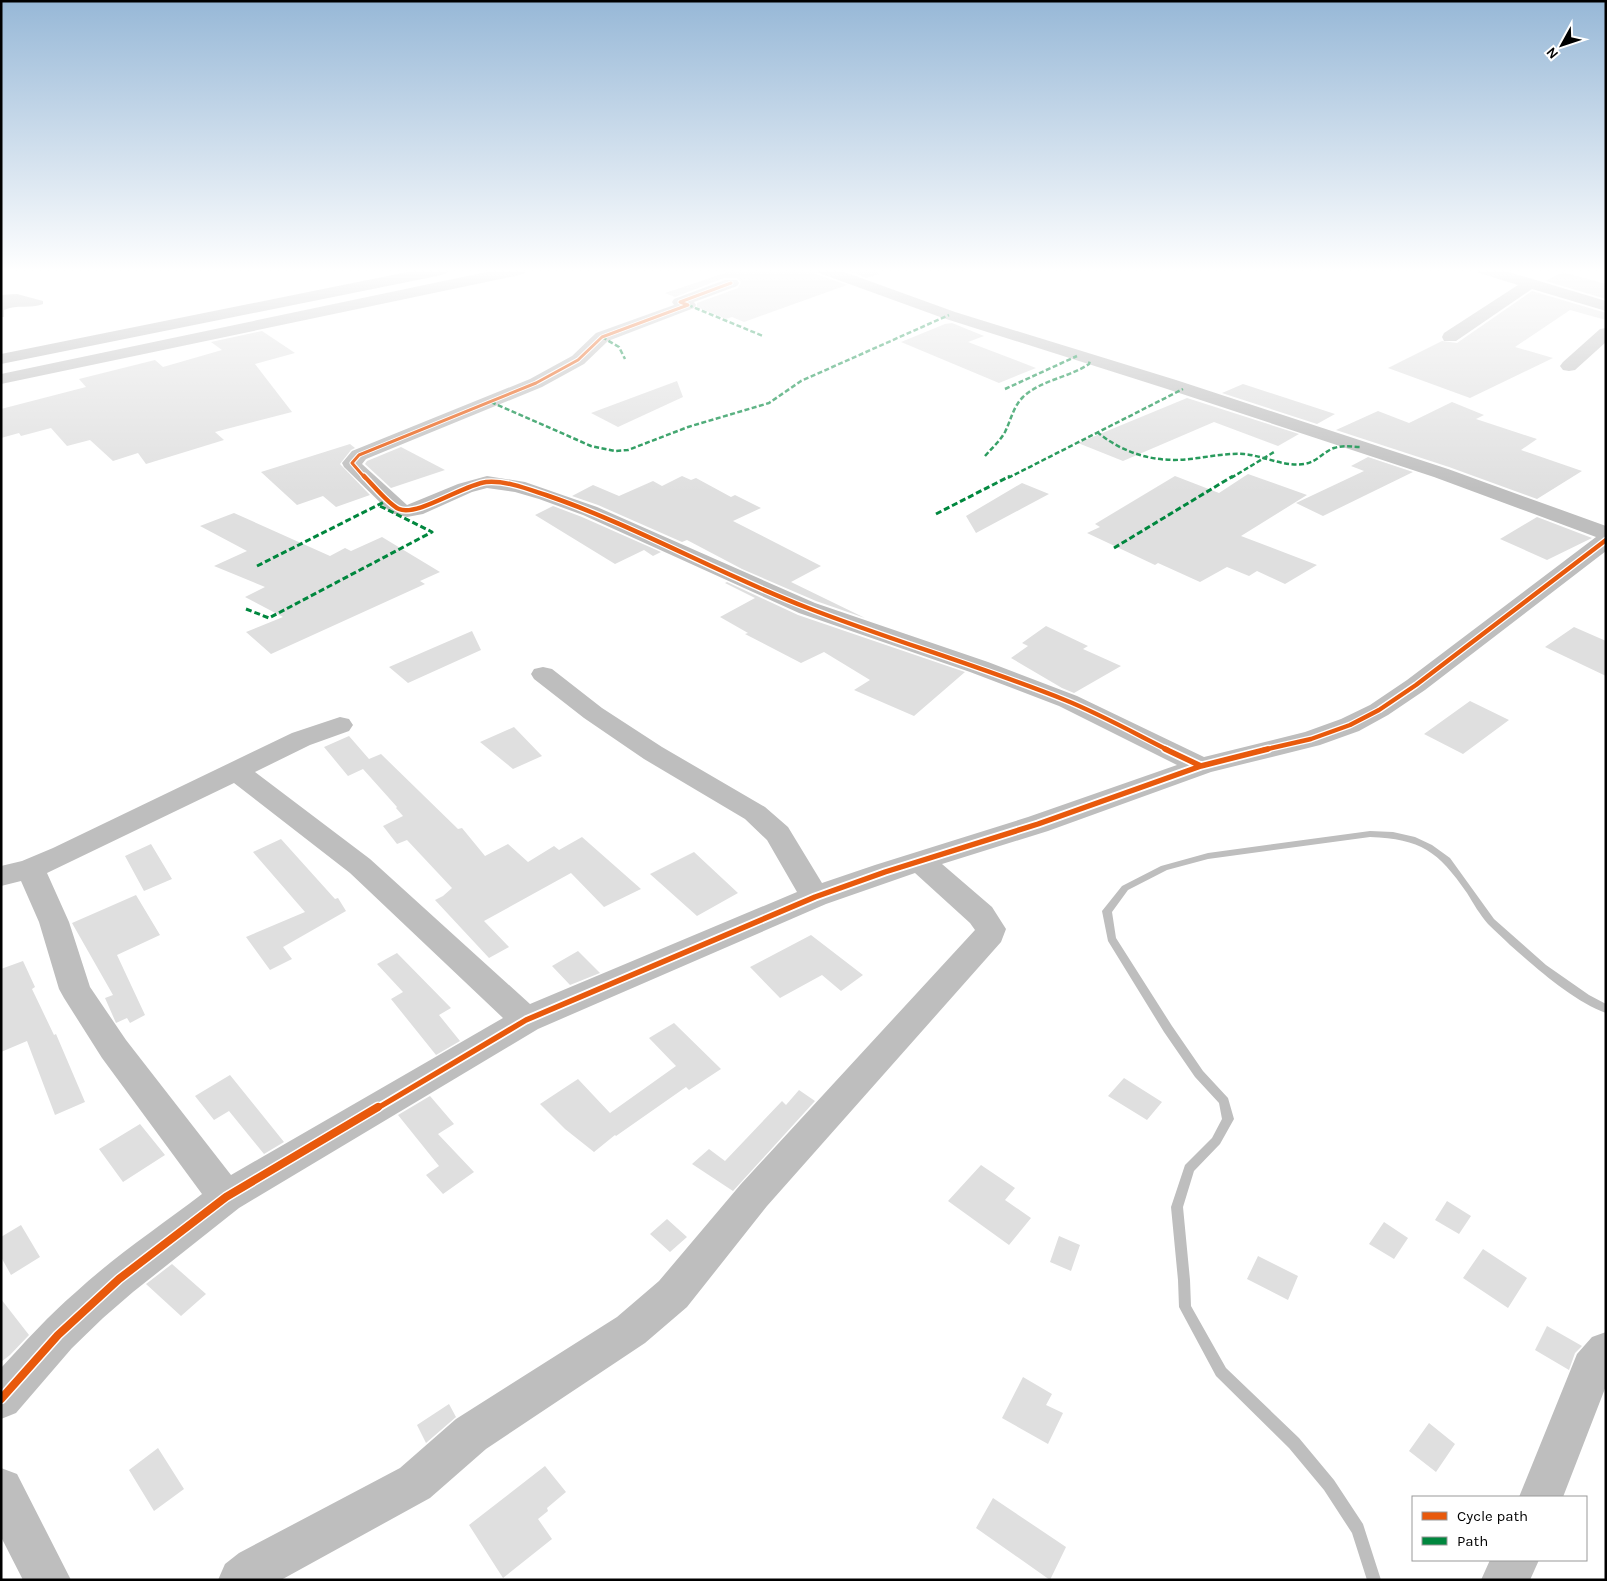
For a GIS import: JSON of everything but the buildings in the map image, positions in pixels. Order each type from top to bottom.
[{"type":"street","points":[[1,359],[76,344]]},
{"type":"street","points":[[1,379],[169,344]]},
{"type":"street","points":[[595,344],[578,360],[536,383],[358,455],[354,459],[354,467],[398,509],[407,511],[423,508],[477,484],[493,483],[518,486],[546,495],[590,511],[807,608],[980,667],[1068,701],[1201,766]]},
{"type":"street","points":[[1041,344],[1441,473],[1606,534]]},
{"type":"street","points":[[1569,366],[1594,344]]},
{"type":"street","points":[[1,1399],[88,1305],[226,1196],[526,1020],[815,897],[920,861],[1038,824],[1201,766],[1312,739],[1350,725],[1379,710],[1416,685],[1606,540]]},
{"type":"street","points":[[543,674],[594,713],[653,753],[755,813],[778,834],[815,897]]},
{"type":"street","points":[[226,1196],[114,1049],[92,1016],[76,989],[54,922],[15,873],[64,855],[301,739],[340,725]]},
{"type":"street","points":[[236,771],[360,866],[526,1020]]},
{"type":"street","points":[[241,1580],[255,1570],[415,1483],[472,1434],[631,1330],[673,1294],[754,1194],[990,934],[991,930],[981,915],[920,861]]},
{"type":"street","points":[[1541,1496],[1592,1368],[1606,1351]]},
{"type":"street","points":[[1,1490],[48,1580]]},
{"type":"street","points":[[1504,1580],[1515,1561]]},
{"type":"waterway","points":[[1374,1580],[1358,1529],[1329,1485],[1294,1443],[1221,1372],[1185,1307],[1177,1207],[1189,1168],[1216,1141],[1228,1119],[1224,1101],[1199,1074],[1168,1029],[1111,938],[1107,911],[1125,888],[1164,868],[1208,856],[1370,834],[1393,835],[1412,839],[1429,847],[1447,860],[1491,921],[1542,968],[1585,998],[1606,1009]]},
{"type":"marked path","points":[[614,344],[619,347],[625,359]]},
{"type":"marked path","points":[[491,402],[591,446],[615,451],[628,450],[688,427],[769,403],[801,381],[884,344]]},
{"type":"marked path","points":[[1005,389],[1077,356]]},
{"type":"marked path","points":[[985,456],[1003,435],[1016,406],[1023,397],[1039,386],[1082,369],[1089,364],[1090,360]]},
{"type":"marked path","points":[[936,514],[1183,389]]},
{"type":"marked path","points":[[1097,432],[1114,445],[1133,454],[1164,460],[1183,460],[1233,454],[1250,455],[1289,464],[1305,464],[1316,460],[1335,447],[1361,447]]},
{"type":"marked path","points":[[1114,548],[1274,452]]},
{"type":"marked path","points":[[257,566],[384,502]]},
{"type":"marked path","points":[[246,609],[269,618],[432,532],[378,505]]},
{"type":"cycle path","points":[[595,344],[578,360],[536,383],[359,455],[352,463],[354,467],[398,509],[407,511],[416,510],[465,488],[487,482],[518,486],[546,495],[590,511],[807,608],[979,667],[1068,701],[1201,766]]},
{"type":"cycle path","points":[[1,1399],[58,1335],[89,1305],[119,1279],[226,1197],[526,1020],[815,897],[885,872],[1038,824],[1201,766],[1311,739],[1350,725],[1379,710],[1416,685],[1606,540]]}]
